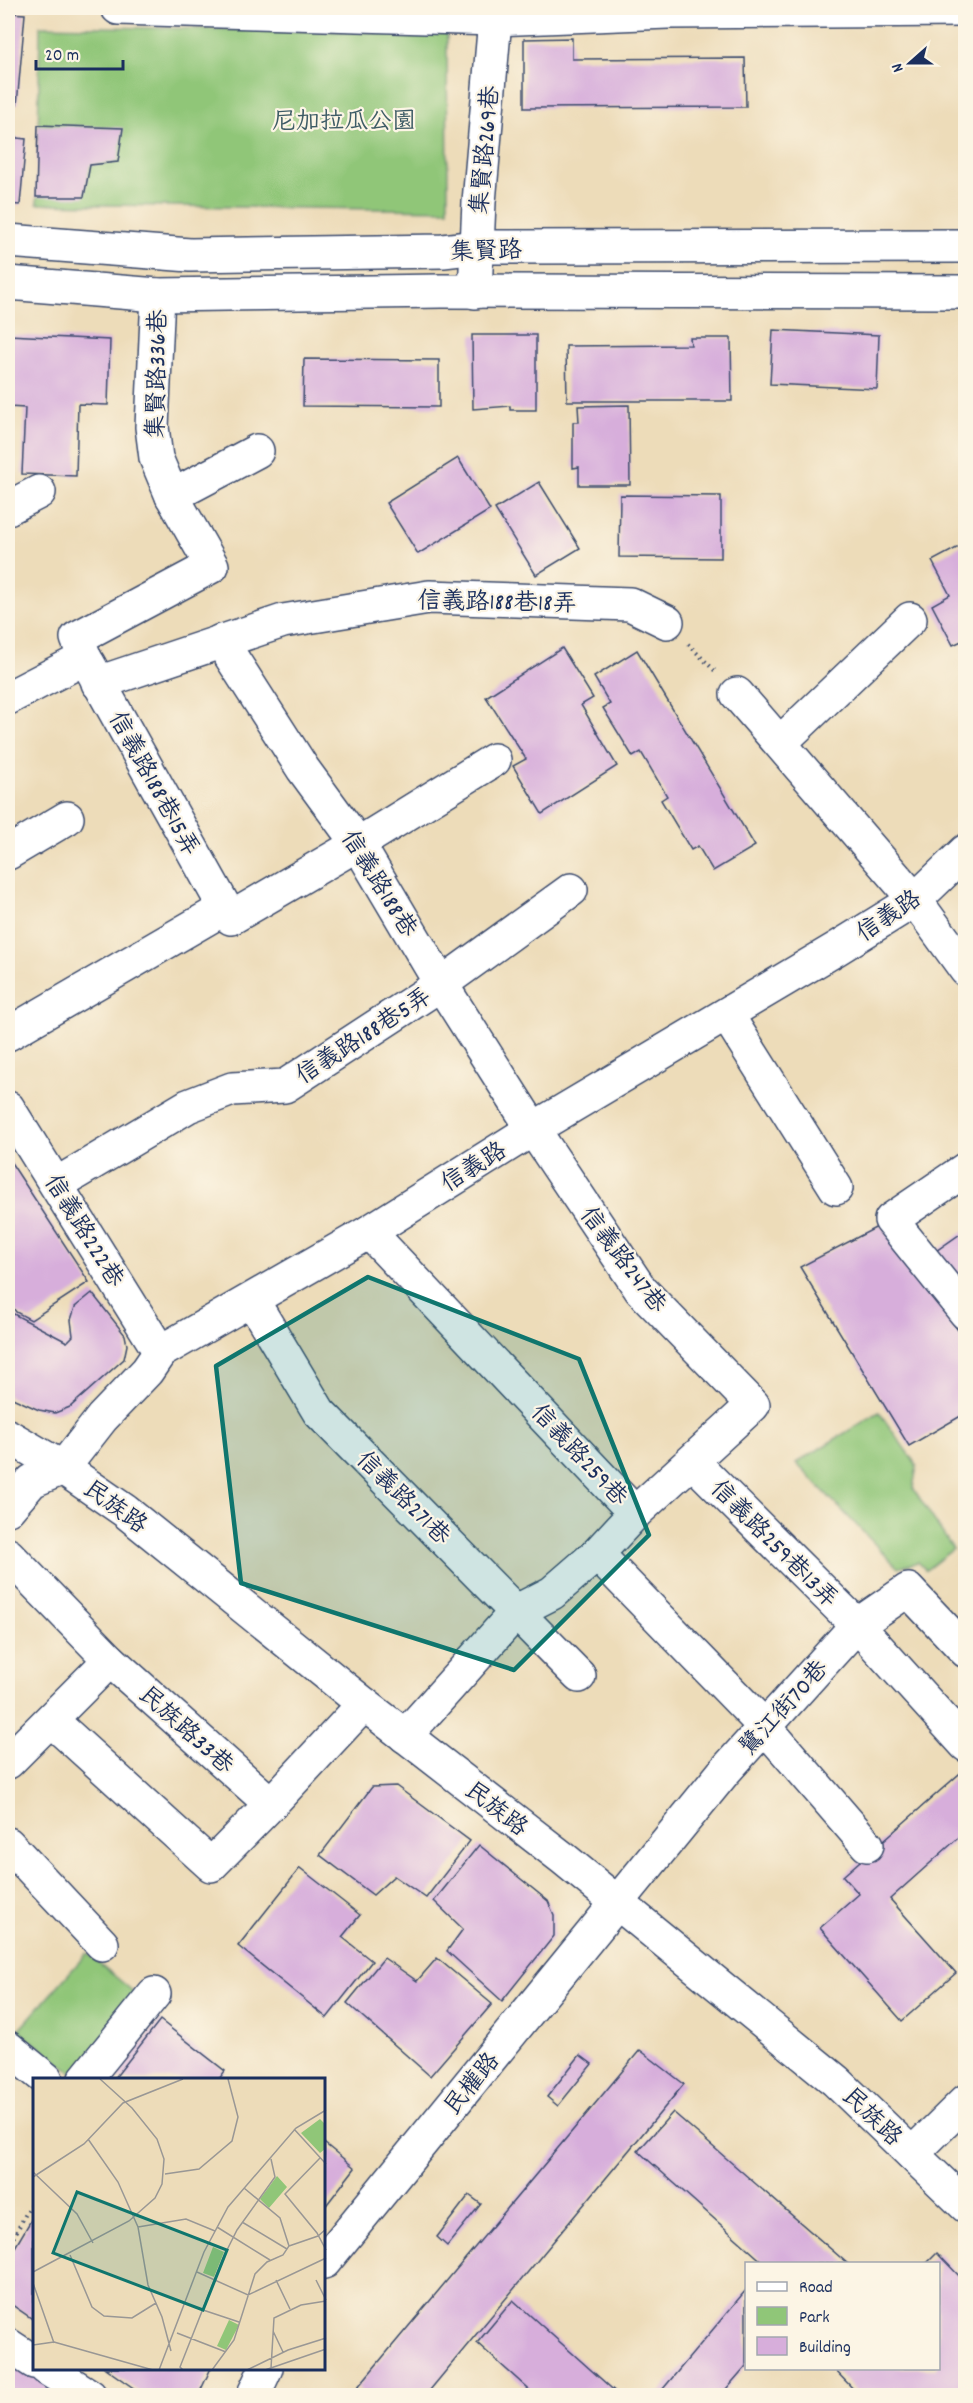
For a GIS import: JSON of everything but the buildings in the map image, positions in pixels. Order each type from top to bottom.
[{"type":"street","points":[[128,8],[496,13],[965,9]]},
{"type":"street","name":"集賢路269巷","points":[[475,292],[496,13]]},
{"type":"street","name":"集賢路","points":[[8,240],[190,255],[443,251],[477,247],[966,246]]},
{"type":"street","name":"集賢路","points":[[8,283],[158,295],[475,292],[966,292]]},
{"type":"street","name":"集賢路336巷","points":[[92,670],[77,638],[212,566],[172,496],[156,458],[152,427],[158,295]]},
{"type":"street","points":[[172,496],[257,451]]},
{"type":"street","points":[[8,508],[39,492]]},
{"type":"street","name":"信義路188巷18弄","points":[[8,698],[92,670],[221,641],[283,621],[429,597],[630,604],[667,622]]},
{"type":"street","points":[[781,742],[910,619]]},
{"type":"street","name":"信義路188巷","points":[[221,641],[303,769],[358,844],[441,984],[533,1129]]},
{"type":"street","name":"信義路188巷15弄","points":[[92,670],[225,908]]},
{"type":"street","points":[[737,694],[781,742],[915,900],[966,969]]},
{"type":"street","points":[[8,1035],[225,908],[231,918],[358,844],[494,760]]},
{"type":"street","points":[[8,853],[67,819]]},
{"type":"street","name":"信義路","points":[[8,1509],[32,1481],[63,1468],[102,1418],[147,1371],[160,1352],[369,1232],[533,1129],[727,1015],[915,900],[966,851]]},
{"type":"street","name":"信義路188巷5弄","points":[[57,1185],[188,1106],[232,1089],[285,1086],[441,984],[571,890]]},
{"type":"street","points":[[727,1015],[836,1188]]},
{"type":"street","name":"信義路222巷","points":[[8,1108],[160,1352]]},
{"type":"street","name":"信義路247巷","points":[[533,1129],[641,1290],[753,1405],[693,1462]]},
{"type":"street","points":[[966,1169],[891,1220],[966,1313]]},
{"type":"street","name":"信義路259巷","points":[[369,1232],[635,1513],[597,1554],[552,1593],[517,1611]]},
{"type":"street","name":"信義路271巷","points":[[252,1300],[319,1412],[579,1676]]},
{"type":"street","name":"民族路","points":[[8,1436],[63,1468],[125,1511],[364,1704],[617,1903],[836,2081],[966,2205]]},
{"type":"street","points":[[635,1513],[693,1462]]},
{"type":"street","name":"信義路259巷13弄","points":[[693,1462],[858,1625],[966,1745]]},
{"type":"street","points":[[597,1554],[766,1728],[867,1845]]},
{"type":"street","name":"民族路33巷","points":[[8,1555],[110,1660],[271,1804]]},
{"type":"street","name":"鷺江街70巷","points":[[617,1903],[723,1773],[858,1625],[908,1590],[966,1651]]},
{"type":"street","points":[[405,1736],[517,1611]]},
{"type":"street","points":[[8,1762],[110,1660]]},
{"type":"street","points":[[51,1720],[211,1865],[364,1704]]},
{"type":"street","points":[[8,1844],[102,1944]]},
{"type":"street","name":"民權路","points":[[326,2260],[617,1903]]},
{"type":"street","points":[[87,2078],[154,1994]]},
{"type":"street","points":[[8,2048],[45,2078]]},
{"type":"street","points":[[912,2154],[966,2101]]},
{"type":"street","points":[[8,2345],[33,2361]]},
{"type":"street","points":[[49,2370],[90,2396]]},
{"type":"street","points":[[253,2396],[265,2370]]},
{"type":"path","points":[[667,622],[737,694]]},
{"type":"path","points":[[8,2248],[33,2201]]},
{"type":"highlighted area","points":[[368,1277],[579,1359],[649,1535],[514,1670],[241,1583],[216,1366]]},
{"type":"green space","name":"尼加拉瓜公園","points":[[40,26],[447,33],[448,210],[37,204]]},
{"type":"green space","points":[[879,1412],[917,1466],[913,1488],[953,1549],[926,1570],[918,1562],[898,1568],[796,1463]]},
{"type":"green space","points":[[87,1953],[141,1998],[73,2073],[18,2031]]}]
